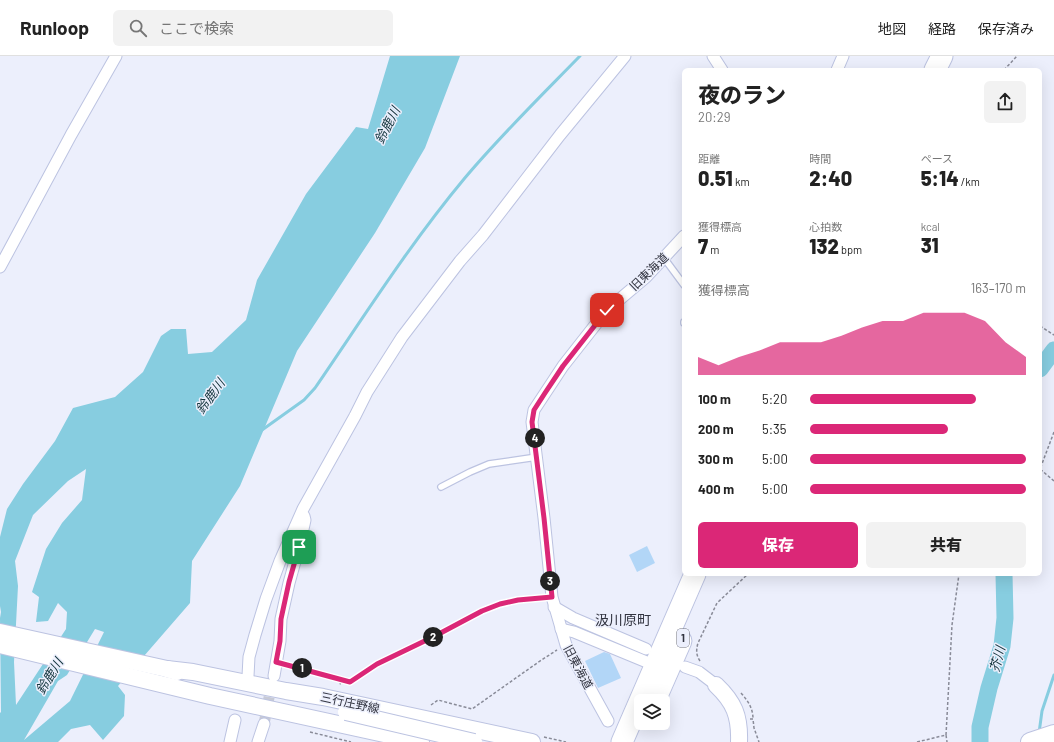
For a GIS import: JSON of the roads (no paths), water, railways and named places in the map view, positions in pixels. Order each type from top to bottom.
[{"type":"highway","points":[[936,68],[942,56]]},
{"type":"highway","points":[[951,68],[958,56]]},
{"type":"highway","name":"1","points":[[622,742],[650,657],[694,576]]},
{"type":"highway","name":"1","points":[[658,694],[709,576]]},
{"type":"highway","points":[[637,742],[642,730]]},
{"type":"main road","name":"三行庄野線","points":[[0,632],[167,669],[198,679],[323,696],[532,742]]},
{"type":"main road","name":"三行庄野線","points":[[0,645],[210,696],[474,742]]},
{"type":"main road","name":"三行庄野線","points":[[250,685],[346,719],[421,742]]},
{"type":"main road","points":[[716,685],[727,697],[734,708],[739,731],[739,742]]},
{"type":"main road","name":"三行庄野線","points":[[210,696],[250,710],[376,742]]},
{"type":"main road","points":[[1030,742],[1054,734]]},
{"type":"street","points":[[0,267],[71,135],[116,56]]},
{"type":"street","points":[[250,685],[249,657],[266,599],[280,561],[303,509],[367,392],[402,337],[460,260],[483,235],[560,135],[625,56]]},
{"type":"street","points":[[712,56],[721,68]]},
{"type":"street","points":[[837,68],[843,56]]},
{"type":"street","name":"旧東海道","points":[[608,721],[566,645],[553,602],[538,456],[532,422],[534,410],[563,366],[607,310],[646,277],[682,238]]},
{"type":"street","points":[[274,676],[280,641],[281,619],[304,520],[303,509]]},
{"type":"street","points":[[553,602],[573,618],[650,657]]},
{"type":"street","points":[[561,629],[650,657]]},
{"type":"street","points":[[685,667],[699,672],[716,685]]},
{"type":"street","points":[[230,742],[235,720]]},
{"type":"street","points":[[258,742],[264,724]]},
{"type":"lane","points":[[664,258],[682,282]]},
{"type":"lane","points":[[441,488],[466,474],[489,464],[538,456]]},
{"type":"water","name":"鈴鹿川","points":[[390,56],[460,56],[425,148],[375,233],[297,351],[240,486],[192,561],[190,603],[118,686],[125,695],[124,716],[103,740],[90,725],[71,729],[58,742],[0,742],[0,537],[7,509],[23,484],[55,441],[73,408],[115,397],[143,372],[161,336],[171,329],[186,329],[188,354],[212,352],[246,320],[257,280],[306,194],[356,127],[368,129]],"holes":[[[86,469],[82,500],[62,523],[46,549],[32,592],[39,597],[36,622],[48,621],[58,603],[67,612],[66,629],[16,705],[14,662],[18,586],[15,561],[33,515],[68,481]],[[95,629],[104,632],[70,701],[24,740],[58,681],[67,675]]]},
{"type":"waterway","points":[[262,430],[304,400],[315,388],[387,282],[444,204],[492,147],[580,56]]},
{"type":"waterway","name":"芥川","points":[[1042,366],[1054,350]]},
{"type":"waterway","name":"芥川","points":[[980,742],[980,727],[989,688],[1002,646],[1005,618],[1004,576]]},
{"type":"waterway","points":[[1039,733],[1042,711],[1054,675]]},
{"type":"tunnel","points":[[264,724],[272,682]]},
{"type":"district","name":"汲川原町","points":[[623,620]]}]
